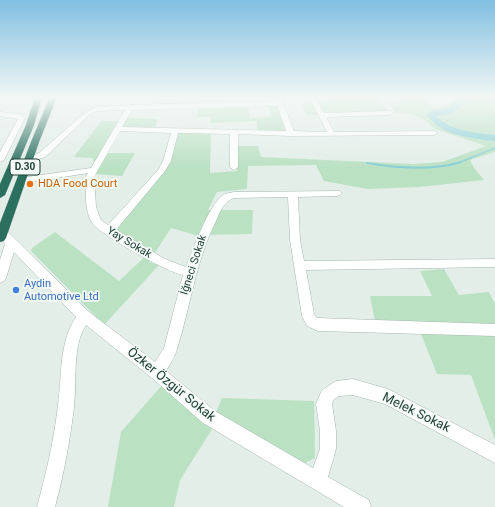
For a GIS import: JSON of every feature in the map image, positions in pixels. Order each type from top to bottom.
[{"type":"highway","name":"D.30","points":[[0,195],[23,142],[30,121]]},
{"type":"highway","name":"D.30","points":[[4,238],[20,181],[44,121]]},
{"type":"street","points":[[0,160],[3,148],[20,121]]},
{"type":"street","points":[[28,160],[42,155],[79,121]]},
{"type":"street","name":"Yay Sokak","points":[[122,121],[93,170],[90,178],[89,186],[92,207],[98,222],[109,231],[161,262],[179,270],[190,272]]},
{"type":"street","points":[[286,121],[291,134]]},
{"type":"street","points":[[326,121],[332,134]]},
{"type":"street","points":[[118,128],[291,134],[434,133]]},
{"type":"street","points":[[109,231],[164,166],[167,161],[175,130]]},
{"type":"street","points":[[234,167],[233,137],[235,132]]},
{"type":"street","points":[[20,181],[93,170]]},
{"type":"street","name":"İğneci Sokak","points":[[157,373],[170,350],[190,272],[200,242],[220,203],[226,197],[234,195],[337,193]]},
{"type":"street","points":[[293,194],[299,266],[308,316],[312,322],[318,325],[494,331]]},
{"type":"street","points":[[0,278],[4,238]]},
{"type":"street","name":"Özker Özgür Sokak","points":[[4,238],[84,316],[157,373],[209,417],[362,507]]},
{"type":"street","points":[[299,266],[495,263]]},
{"type":"street","points":[[46,507],[53,481],[66,406],[70,357],[75,330],[84,316]]},
{"type":"street","name":"Melek Sokak","points":[[318,481],[328,449],[328,431],[324,404],[327,395],[336,389],[353,387],[388,397],[495,454]]},
{"type":"green space","points":[[101,121],[157,121],[155,127],[114,128],[99,153],[135,153],[122,176],[95,174],[93,158],[74,157]]},
{"type":"green space","points":[[211,121],[283,121],[287,132],[257,131],[257,121],[211,123]]},
{"type":"green space","points":[[426,121],[495,121],[495,152],[470,160],[474,168],[484,180],[419,187],[368,189],[324,181],[316,165],[248,166],[247,189],[217,192],[208,210],[253,210],[252,234],[195,235],[171,228],[149,262],[159,265],[104,325],[31,251],[32,248],[55,232],[119,281],[152,250],[115,230],[170,163],[178,132],[211,133],[210,173],[237,171],[238,146],[258,146],[261,157],[413,164],[442,162],[486,146],[435,129]]},
{"type":"green space","points":[[444,269],[459,295],[489,292],[495,304],[495,440],[471,375],[437,374],[417,324],[375,321],[370,296],[432,296],[420,271]]},
{"type":"green space","points":[[163,384],[214,426],[180,480],[174,507],[108,507],[121,432]]},
{"type":"green space","points":[[222,398],[314,401],[315,458],[301,465],[215,415]]},
{"type":"waterway","points":[[437,121],[452,130],[469,135],[495,138]]},
{"type":"waterway","points":[[459,162],[495,148]]},
{"type":"waterway","points":[[367,163],[426,168],[459,162]]},
{"type":"place","name":"HDA Food Court","points":[[30,184]]},
{"type":"place","name":"Aydin Automotive Ltd","points":[[16,290]]}]
